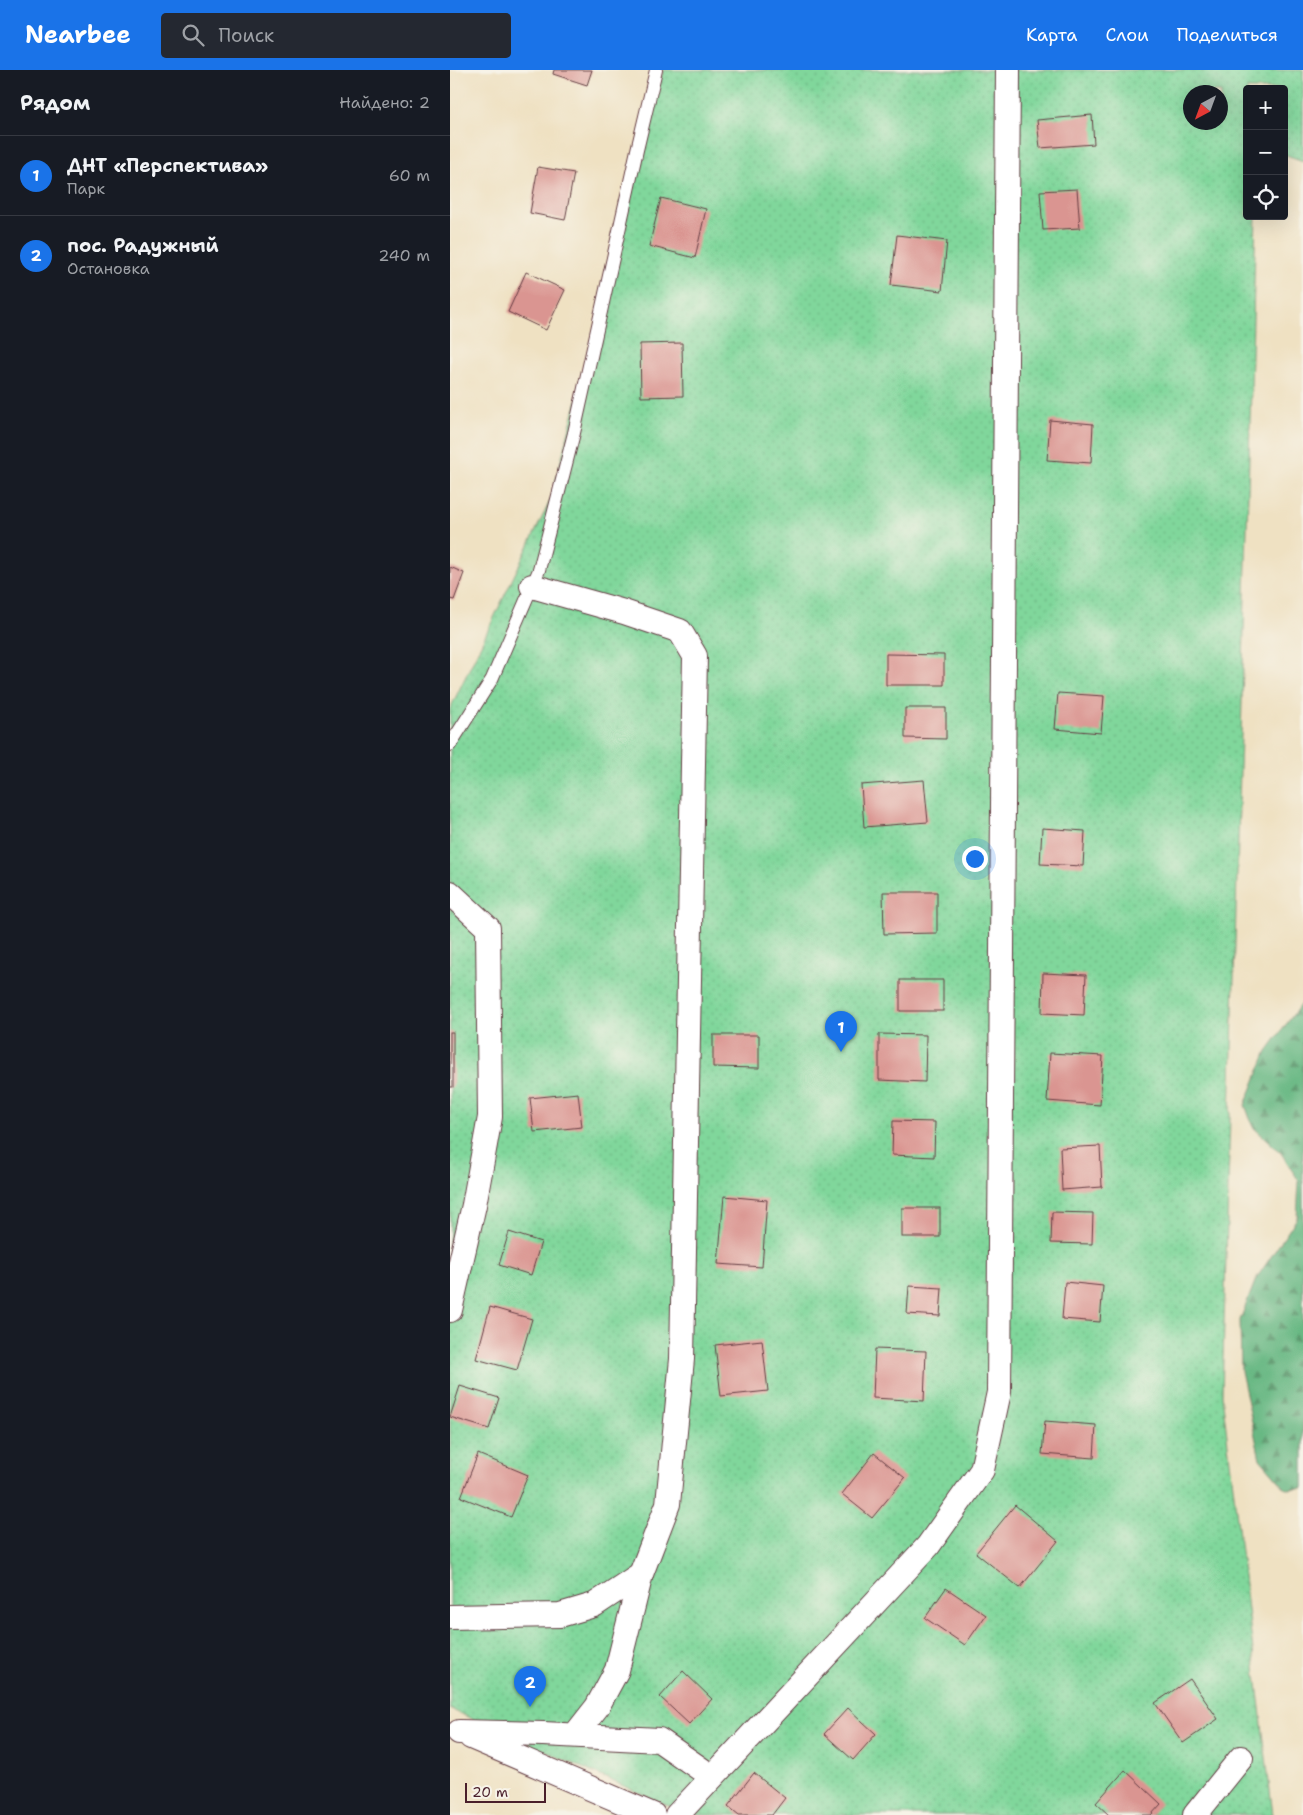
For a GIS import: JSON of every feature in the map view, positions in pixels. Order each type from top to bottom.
[{"type":"street","points":[[677,1815],[928,1546],[982,1470],[999,1392],[1008,70]]},
{"type":"street","points":[[532,586],[624,612],[680,631],[695,656],[682,1359],[668,1504],[641,1574],[617,1670],[596,1707],[575,1735]]},
{"type":"street","points":[[450,893],[488,928],[490,1117],[474,1205],[450,1310]]},
{"type":"street","points":[[450,1617],[560,1616],[594,1605],[641,1574]]},
{"type":"street","points":[[455,1730],[659,1740],[712,1777]]},
{"type":"street","points":[[455,1730],[653,1815]]},
{"type":"street","points":[[1195,1815],[1241,1758]]},
{"type":"lane","points":[[450,745],[492,679],[539,570],[574,433],[636,150],[656,70]]},
{"type":"green space","points":[[663,70],[1303,70],[1303,161],[1288,155],[1288,85],[1243,85],[1243,220],[1256,220],[1222,1395],[1273,1815],[689,1815],[450,1709],[450,709],[551,499]]},
{"type":"green space","points":[[1303,1001],[1303,1488],[1286,1489],[1260,1459],[1241,1371],[1240,1320],[1256,1279],[1297,1218],[1299,1181],[1281,1153],[1253,1127],[1245,1105],[1267,1051]]},
{"type":"building","points":[[554,70],[592,70],[587,85],[553,74]]},
{"type":"building","points":[[1092,115],[1094,144],[1040,148],[1037,120]]},
{"type":"building","points":[[538,167],[574,173],[565,220],[530,213]]},
{"type":"building","points":[[1077,189],[1080,228],[1043,230],[1040,191]]},
{"type":"building","points":[[661,198],[706,209],[695,258],[649,246]]},
{"type":"building","points":[[897,235],[947,241],[942,291],[891,285]]},
{"type":"building","points":[[526,272],[565,290],[546,330],[508,312]]},
{"type":"building","points":[[682,343],[683,396],[641,397],[640,344]]},
{"type":"building","points":[[1050,420],[1093,424],[1091,463],[1047,460]]},
{"type":"building","points":[[450,567],[464,573],[454,600],[450,599]]},
{"type":"building","points":[[886,654],[944,655],[944,685],[886,685]]},
{"type":"building","points":[[1058,693],[1104,696],[1101,733],[1055,729]]},
{"type":"building","points":[[905,708],[946,708],[946,739],[905,738]]},
{"type":"building","points":[[924,780],[928,822],[864,827],[861,785]]},
{"type":"building","points":[[1042,828],[1085,831],[1083,866],[1040,864]]},
{"type":"building","points":[[883,892],[937,892],[937,933],[884,934]]},
{"type":"building","points":[[1043,973],[1086,975],[1084,1015],[1042,1013]]},
{"type":"building","points":[[900,980],[943,980],[943,1011],[900,1011]]},
{"type":"building","points":[[450,1032],[453,1032],[453,1087],[450,1087]]},
{"type":"building","points":[[879,1034],[926,1035],[925,1082],[879,1080]]},
{"type":"building","points":[[713,1035],[759,1035],[759,1068],[713,1067]]},
{"type":"building","points":[[1050,1053],[1103,1056],[1100,1105],[1047,1101]]},
{"type":"building","points":[[578,1093],[582,1127],[534,1132],[530,1098]]},
{"type":"building","points":[[893,1121],[935,1122],[934,1157],[892,1155]]},
{"type":"building","points":[[1100,1146],[1102,1187],[1062,1190],[1060,1148]]},
{"type":"building","points":[[724,1196],[767,1200],[762,1267],[718,1264]]},
{"type":"building","points":[[902,1208],[940,1208],[940,1237],[902,1237]]},
{"type":"building","points":[[1052,1212],[1093,1213],[1092,1244],[1051,1243]]},
{"type":"building","points":[[509,1232],[541,1242],[531,1275],[499,1265]]},
{"type":"building","points":[[1065,1282],[1103,1286],[1100,1322],[1062,1319]]},
{"type":"building","points":[[909,1286],[942,1288],[940,1316],[907,1314]]},
{"type":"building","points":[[490,1307],[532,1319],[517,1370],[476,1359]]},
{"type":"building","points":[[762,1340],[768,1391],[721,1396],[715,1345]]},
{"type":"building","points":[[875,1349],[926,1351],[924,1401],[873,1398]]},
{"type":"building","points":[[460,1386],[499,1398],[489,1429],[450,1417]]},
{"type":"building","points":[[1045,1421],[1096,1425],[1094,1458],[1042,1454]]},
{"type":"building","points":[[874,1453],[905,1478],[872,1518],[842,1494]]},
{"type":"building","points":[[478,1454],[528,1475],[511,1517],[461,1497]]},
{"type":"building","points":[[1015,1505],[1058,1541],[1020,1588],[976,1553]]},
{"type":"building","points":[[946,1588],[986,1615],[965,1645],[925,1618]]},
{"type":"building","points":[[683,1671],[712,1699],[689,1724],[660,1697]]},
{"type":"building","points":[[1190,1679],[1218,1719],[1183,1743],[1155,1703]]},
{"type":"building","points":[[848,1708],[876,1734],[853,1760],[824,1734]]},
{"type":"building","points":[[1125,1770],[1161,1804],[1151,1815],[1109,1815],[1096,1803]]},
{"type":"building","points":[[754,1773],[785,1798],[772,1815],[739,1815],[728,1806]]},
{"type":"place","name":"ДНТ «Перспектива»","points":[[841,1052]]},
{"type":"place","name":"пос. Радужный","points":[[530,1707]]}]
